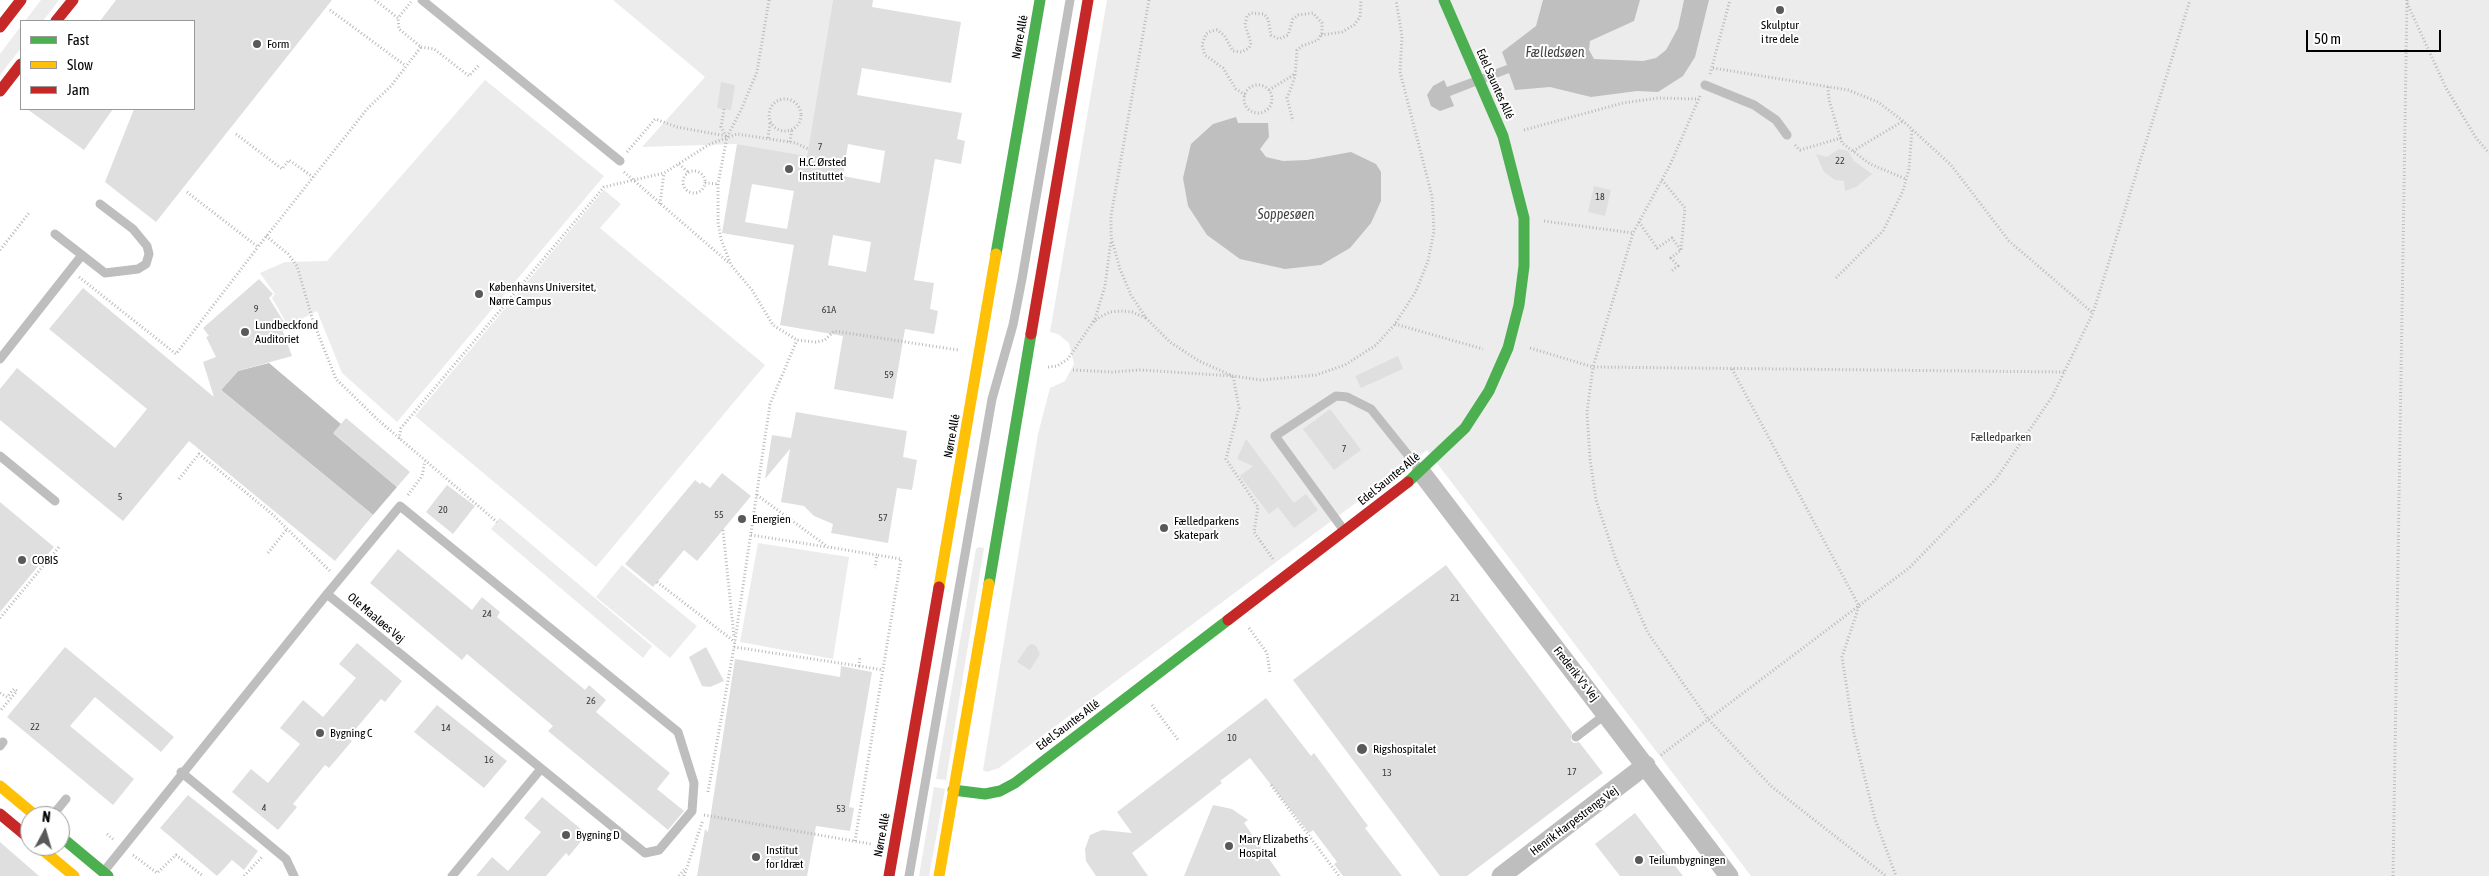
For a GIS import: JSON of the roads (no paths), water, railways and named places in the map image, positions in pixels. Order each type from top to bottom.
[{"type":"street","points":[[0,26],[21,0]]},
{"type":"street","points":[[57,20],[73,0]]},
{"type":"street","name":"Nørre Allé","points":[[889,876],[1040,0]]},
{"type":"street","points":[[939,876],[1088,0]]},
{"type":"street","name":"Edel Sauntes Allé","points":[[953,790],[985,794],[1000,791],[1015,783],[1239,614],[1421,472],[1465,428],[1489,391],[1508,348],[1519,304],[1524,266],[1524,218],[1515,177],[1501,132],[1444,0]]},
{"type":"street","points":[[0,91],[20,65]]},
{"type":"street","name":"Frederik V's Vej","points":[[1421,472],[1729,876]]},
{"type":"street","name":"Henrik Harpestrengs Vej","points":[[1501,876],[1646,766]]},
{"type":"street","points":[[0,786],[24,806]]},
{"type":"street","points":[[0,814],[20,831]]},
{"type":"street","points":[[70,845],[103,875]]},
{"type":"street","points":[[50,856],[74,876]]},
{"type":"lane","points":[[422,0],[620,161]]},
{"type":"lane","points":[[909,876],[992,399],[1013,325],[1022,279],[1070,0]]},
{"type":"lane","points":[[1705,85],[1754,105],[1776,120],[1787,135]]},
{"type":"lane","points":[[55,234],[105,273],[138,269],[146,264],[149,254],[133,229],[100,204]]},
{"type":"lane","points":[[0,359],[82,255]]},
{"type":"lane","points":[[1345,532],[1275,436],[1336,396],[1347,397],[1371,409],[1421,472]]},
{"type":"lane","points":[[0,456],[55,501]]},
{"type":"lane","name":"Ole Maaløes Vej","points":[[400,506],[678,732],[694,783],[692,811],[659,850],[645,853],[540,770],[327,594],[400,506]]},
{"type":"lane","points":[[103,875],[181,772],[327,594]]},
{"type":"lane","points":[[1576,737],[1606,713]]},
{"type":"lane","points":[[452,876],[540,770]]},
{"type":"lane","points":[[181,772],[286,859],[294,876]]},
{"type":"lane","points":[[60,806],[66,799]]},
{"type":"water","name":"Fælledsøen","points":[[1543,0],[1640,0],[1634,21],[1590,41],[1589,50],[1594,59],[1643,61],[1656,58],[1666,50],[1678,28],[1684,0],[1709,0],[1695,57],[1683,76],[1658,92],[1637,91],[1591,97],[1550,87],[1515,90],[1509,73],[1450,96],[1454,106],[1440,111],[1431,106],[1427,95],[1433,86],[1444,80],[1447,87],[1507,65],[1502,52],[1536,26]]},
{"type":"water","name":"Soppesøen","points":[[1236,117],[1238,123],[1268,123],[1269,137],[1260,149],[1266,157],[1283,161],[1307,160],[1351,152],[1376,164],[1381,172],[1381,201],[1371,223],[1350,248],[1321,265],[1285,269],[1240,259],[1207,235],[1188,206],[1183,178],[1191,144],[1213,124]]},
{"type":"water","points":[[269,363],[341,424],[334,434],[397,487],[373,515],[221,390],[238,371]]},
{"type":"place","name":"Skulptur i tre dele","points":[[1780,10]]},
{"type":"place","name":"Form","points":[[257,44]]},
{"type":"place","name":"H.C. Ørsted Instituttet","points":[[789,169]]},
{"type":"place","name":"Københavns Universitet, Nørre Campus","points":[[479,294]]},
{"type":"place","name":"Lundbeckfond Auditoriet","points":[[245,332]]},
{"type":"place","name":"Energien","points":[[742,519]]},
{"type":"place","name":"Fælledparkens Skatepark","points":[[1164,528]]},
{"type":"place","name":"COBIS","points":[[22,560]]},
{"type":"place","name":"Bygning C","points":[[320,733]]},
{"type":"place","name":"Rigshospitalet","points":[[1362,749]]},
{"type":"place","name":"Bygning D","points":[[566,835]]},
{"type":"place","name":"Mary Elizabeths Hospital","points":[[1229,846]]},
{"type":"place","name":"Institut for Idræt","points":[[756,857]]},
{"type":"place","name":"Teilumbygningen","points":[[1639,860]]},
{"type":"park label","name":"Fælledparken","points":[[2001,437]]}]
